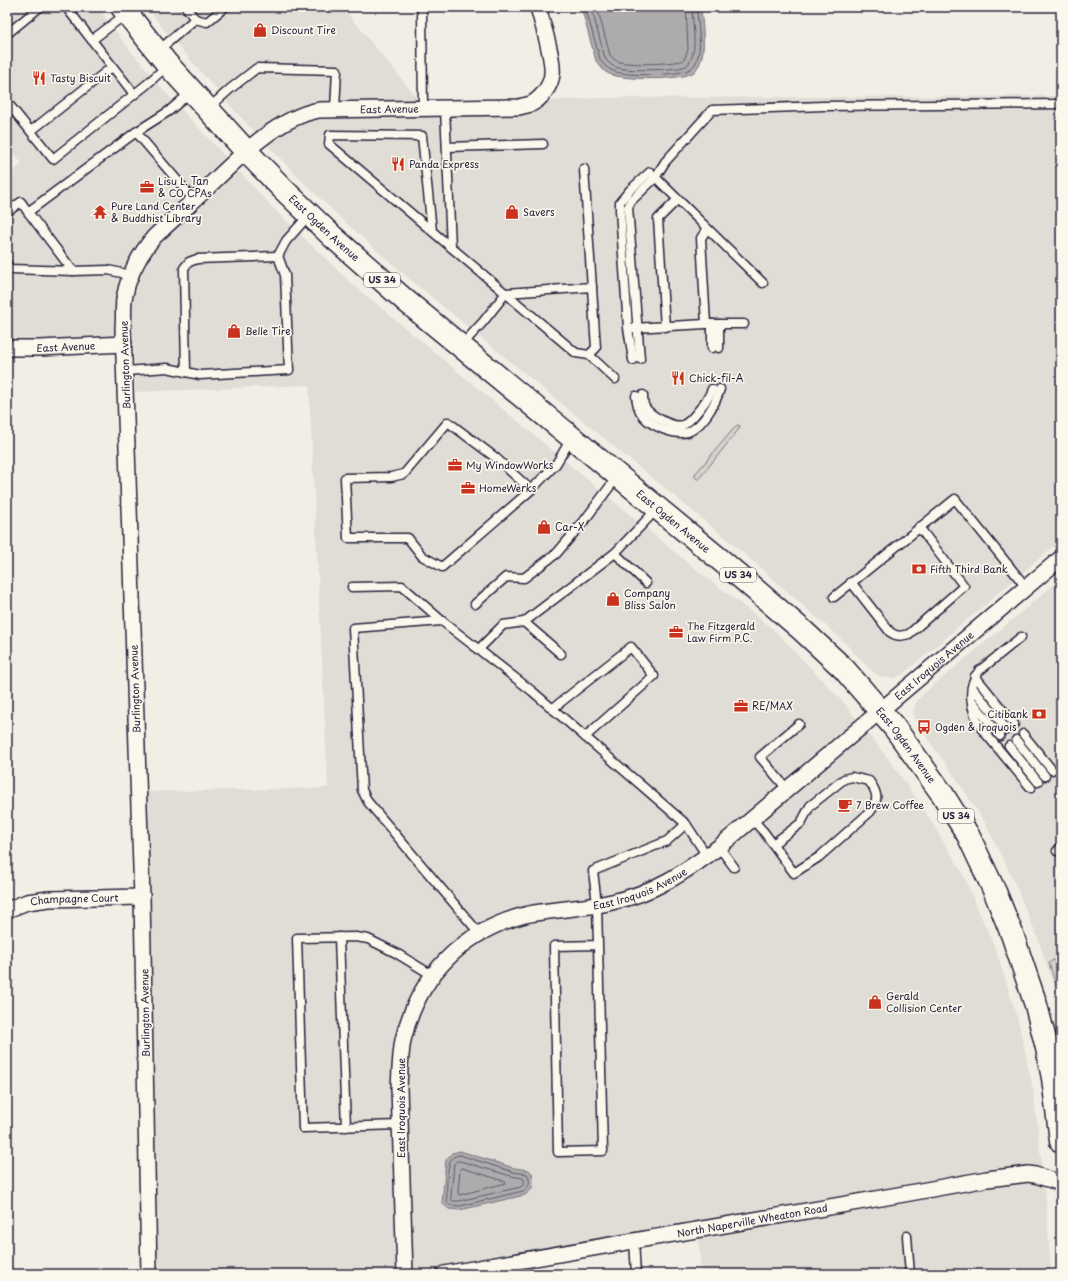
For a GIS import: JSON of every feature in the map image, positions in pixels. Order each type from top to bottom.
[{"type":"main road","name":"East Ogden Avenue","points":[[125,10],[163,58],[208,109],[246,151],[309,215],[362,263],[658,508],[802,630],[828,653],[880,710],[911,749],[943,795],[968,835],[995,892],[1015,940],[1036,1005],[1047,1048],[1061,1135]]},
{"type":"street","name":"East Avenue","points":[[246,151],[278,126],[306,112],[335,109],[519,107],[532,104],[541,97],[552,75],[551,60],[538,7]]},
{"type":"street","name":"Burlington Avenue","points":[[149,1274],[142,897],[126,371],[123,328],[124,300],[131,275],[142,252],[154,237],[246,151]]},
{"type":"street","name":"East Avenue","points":[[7,348],[124,344]]},
{"type":"street","name":"East Iroquois Avenue","points":[[405,1274],[400,1125],[400,1060],[403,1040],[409,1019],[420,995],[432,975],[444,960],[462,944],[479,933],[504,921],[527,914],[612,902],[641,893],[669,881],[694,865],[713,851],[1061,558]]},
{"type":"street","name":"Champagne Court","points":[[7,910],[26,902],[44,899],[142,897]]},
{"type":"street","name":"North Naperville Wheaton Road","points":[[444,1274],[987,1179],[1028,1174],[1061,1182]]},
{"type":"lane","points":[[7,34],[40,7]]},
{"type":"lane","points":[[66,7],[134,94]]},
{"type":"lane","points":[[186,7],[195,19],[207,22],[225,7]]},
{"type":"lane","points":[[92,40],[125,10]]},
{"type":"lane","points":[[422,10],[423,108]]},
{"type":"lane","points":[[7,102],[53,159],[134,94],[195,19]]},
{"type":"lane","points":[[31,131],[112,67]]},
{"type":"lane","points":[[208,109],[230,89],[257,68],[337,70],[335,109]]},
{"type":"lane","points":[[28,212],[136,132],[169,111],[192,91]]},
{"type":"lane","points":[[652,175],[630,190],[620,202],[628,328],[636,359],[637,328],[628,207],[652,175],[666,162],[712,110],[824,106],[1061,104]]},
{"type":"lane","points":[[445,108],[451,247]]},
{"type":"lane","points":[[136,132],[194,200]]},
{"type":"lane","points":[[432,231],[422,136],[330,135],[329,144],[576,353],[589,355],[615,379]]},
{"type":"lane","points":[[447,147],[543,144]]},
{"type":"lane","points":[[584,169],[596,348],[589,355]]},
{"type":"lane","points":[[652,175],[763,283]]},
{"type":"lane","points":[[665,327],[658,219],[677,200]]},
{"type":"lane","points":[[7,212],[21,202],[73,271]]},
{"type":"lane","points":[[126,371],[167,368],[200,375],[289,370],[285,275],[278,256],[286,241],[309,215]]},
{"type":"lane","points":[[707,229],[701,238],[716,348]]},
{"type":"lane","points":[[186,372],[184,268],[189,262],[197,259],[278,256]]},
{"type":"lane","points":[[7,264],[10,269],[73,271],[108,270],[131,275]]},
{"type":"lane","points":[[461,346],[483,322],[506,293],[592,287]]},
{"type":"lane","points":[[628,328],[744,324]]},
{"type":"lane","points":[[639,396],[638,407],[643,416],[666,430],[678,433],[687,432],[704,419],[716,402],[716,389]]},
{"type":"lane","points":[[531,490],[496,458],[448,422],[404,474],[391,477],[345,478],[348,538],[408,538],[422,556],[442,567],[531,490],[556,464],[572,438]]},
{"type":"lane","points":[[475,604],[506,577],[524,578],[557,553],[584,521],[618,476]]},
{"type":"lane","points":[[834,596],[954,499],[1026,587]]},
{"type":"lane","points":[[478,650],[503,625],[524,622],[615,553],[658,508]]},
{"type":"lane","points":[[852,582],[890,632],[901,636],[909,634],[964,586],[919,527]]},
{"type":"lane","points":[[615,553],[646,583]]},
{"type":"lane","points":[[352,587],[402,586],[442,622],[532,692],[686,824],[713,851],[734,867]]},
{"type":"lane","points":[[442,622],[353,628],[362,790],[368,802],[479,933]]},
{"type":"lane","points":[[524,622],[561,654]]},
{"type":"lane","points":[[1021,637],[979,671],[975,676],[972,686],[971,700],[981,728],[1031,788]]},
{"type":"lane","points":[[552,709],[631,647],[654,676],[585,737]]},
{"type":"lane","points":[[975,676],[1014,724]]},
{"type":"lane","points":[[972,686],[1007,730]]},
{"type":"lane","points":[[971,700],[1000,736]]},
{"type":"lane","points":[[787,789],[760,757],[800,724]]},
{"type":"lane","points":[[1023,734],[1052,770]]},
{"type":"lane","points":[[1016,740],[1045,776]]},
{"type":"lane","points":[[1009,746],[1038,782]]},
{"type":"lane","points":[[752,818],[794,873],[819,857],[870,812],[876,805],[877,793],[869,781],[852,777],[844,779],[810,806],[801,823],[773,844]]},
{"type":"lane","points":[[598,945],[554,946],[558,1152],[603,1152],[598,945],[593,871],[667,841],[686,824]]},
{"type":"lane","points":[[400,1125],[303,1128],[297,938],[339,937],[368,939],[396,953],[432,975]]},
{"type":"lane","points":[[339,937],[346,1127]]},
{"type":"lane","points":[[907,1236],[910,1274]]},
{"type":"lane","points":[[634,1241],[636,1274]]},
{"type":"shaded area","points":[[7,7],[97,7],[126,45],[167,94],[274,209],[351,283],[689,564],[772,628],[844,703],[890,761],[924,810],[962,872],[997,953],[1018,1020],[1033,1089],[1046,1201],[1051,1274],[701,1274],[698,1230],[443,1274],[149,1274],[139,792],[328,788],[309,385],[135,392],[134,344],[33,348],[7,347],[7,177],[22,164],[7,144]]},
{"type":"shaded area","points":[[147,7],[342,7],[423,105],[600,98],[1061,96],[1061,540],[903,674],[894,678],[878,676],[839,637],[733,544],[406,276],[346,223],[301,180],[238,114],[162,27]]},
{"type":"shaded area","points":[[738,425],[740,426],[739,429],[699,479],[697,479],[695,474]]},
{"type":"shaded area","points":[[1061,579],[1061,1014],[1056,992],[1038,939],[1013,879],[984,821],[952,772],[920,728],[913,714],[914,707],[918,699]]},
{"type":"shaded area","points":[[1053,960],[1061,963],[1061,989],[1058,989],[1056,985],[1049,963]]},
{"type":"water","points":[[581,7],[701,7],[703,52],[699,65],[694,72],[678,77],[652,79],[609,74],[603,70],[596,61]]},
{"type":"water","points":[[460,1151],[514,1168],[529,1170],[532,1173],[532,1188],[525,1195],[460,1210],[449,1209],[442,1203],[446,1160],[452,1153]]},
{"type":"place","name":"Discount Tire","points":[[260,30]]},
{"type":"place","name":"Tasty Biscuit","points":[[39,78]]},
{"type":"place","name":"Panda Express","points":[[398,164]]},
{"type":"place","name":"Lisu L. Tan & CO CPAs","points":[[147,187]]},
{"type":"place","name":"Pure Land Center & Buddhist Library","points":[[100,212]]},
{"type":"place","name":"Savers","points":[[512,212]]},
{"type":"place","name":"Belle Tire","points":[[234,331]]},
{"type":"place","name":"Chick-fil-A","points":[[678,378]]},
{"type":"place","name":"My WindowWorks","points":[[455,465]]},
{"type":"place","name":"HomeWerks","points":[[468,488]]},
{"type":"place","name":"Car-X","points":[[544,527]]},
{"type":"place","name":"Fifth Third Bank","points":[[919,569]]},
{"type":"place","name":"Company Bliss Salon","points":[[613,599]]},
{"type":"place","name":"The Fitzgerald Law Firm P.C.","points":[[676,632]]},
{"type":"place","name":"RE/MAX","points":[[741,706]]},
{"type":"place","name":"Citibank","points":[[1039,714]]},
{"type":"place","name":"Ogden & Iroquois","points":[[924,727]]},
{"type":"place","name":"7 Brew Coffee","points":[[845,805]]},
{"type":"place","name":"Gerald Collision Center","points":[[875,1002]]}]
